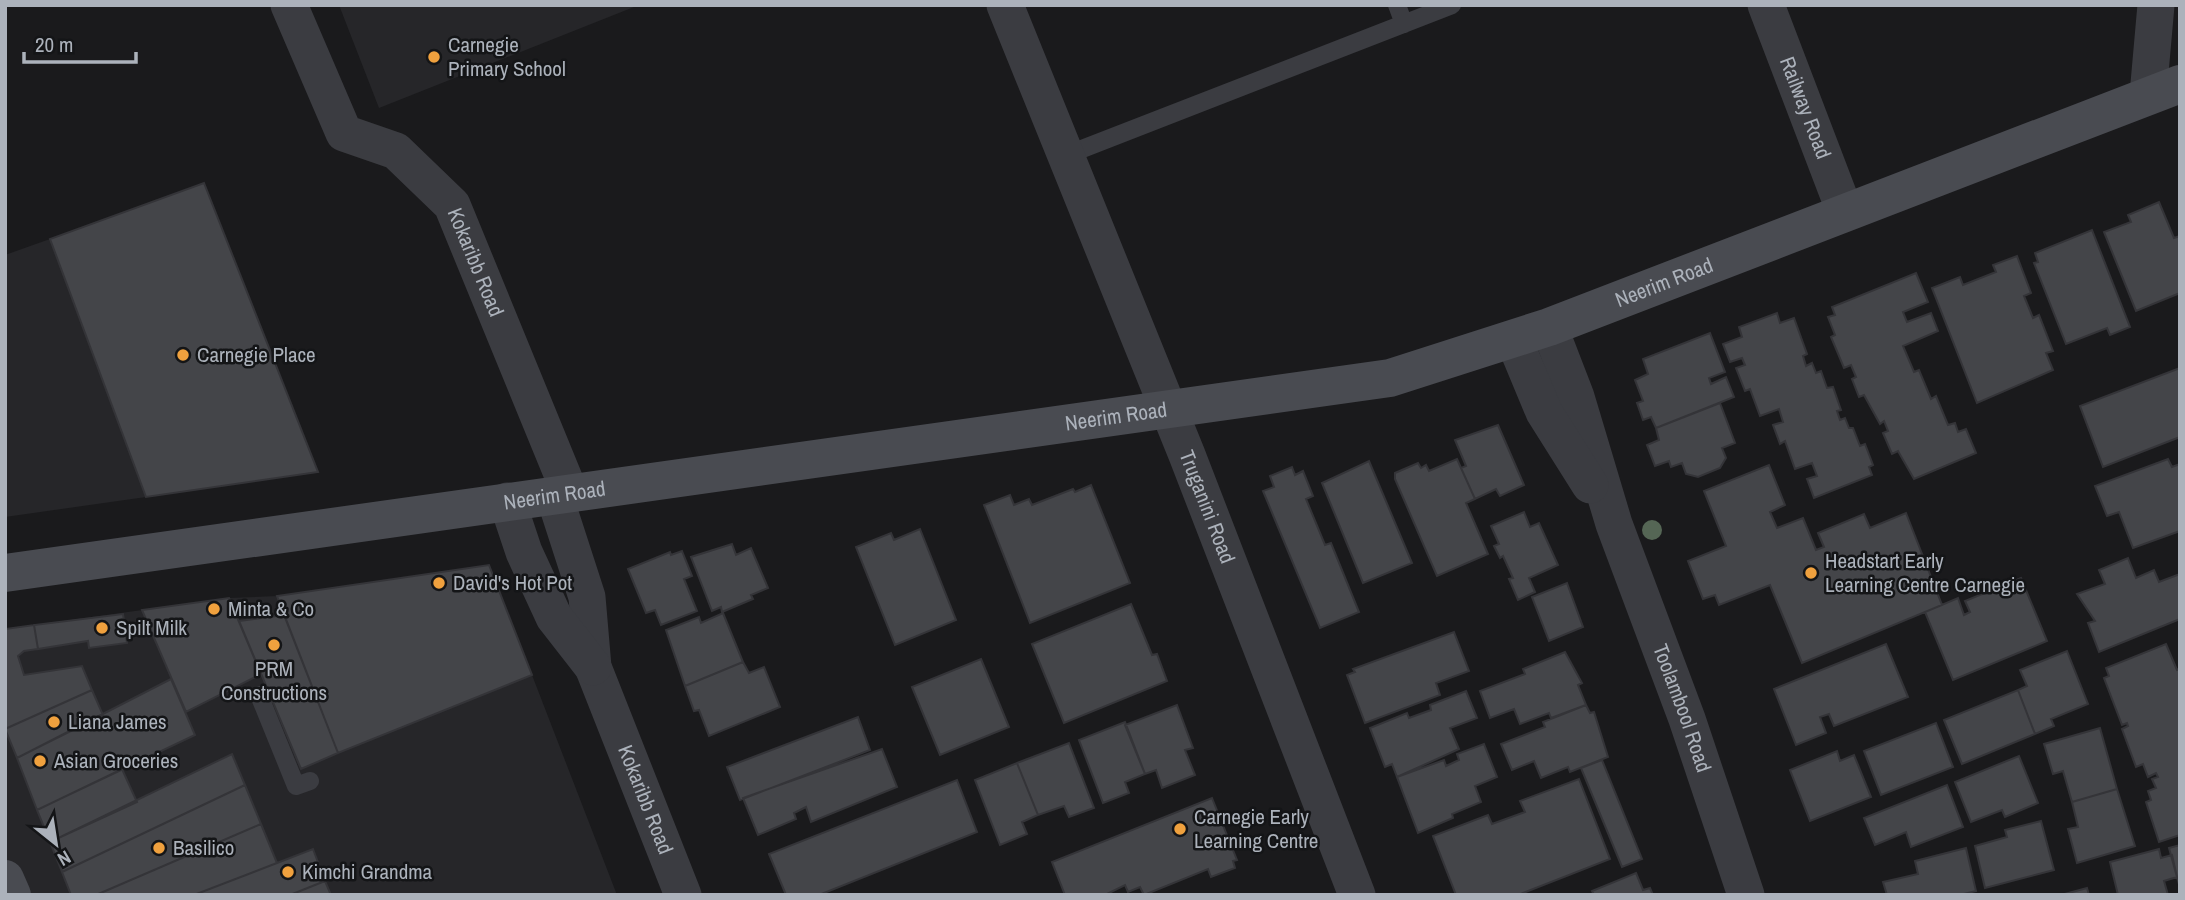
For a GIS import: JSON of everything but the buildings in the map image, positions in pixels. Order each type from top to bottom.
[{"type":"main road","name":"Neerim Road","points":[[5,573],[1390,378],[1549,327],[2164,90]]},
{"type":"main road","points":[[5,879],[12,895]]},
{"type":"street","name":"Kokaribb Road","points":[[289,5],[344,133],[396,152],[452,205],[562,494],[587,597],[593,667]]},
{"type":"street","name":"Truganini Road","points":[[1005,5],[1064,156],[1170,410],[1357,895]]},
{"type":"street","name":"Railway Road","points":[[1766,5],[1845,212]]},
{"type":"street","points":[[2156,5],[2164,90]]},
{"type":"street","points":[[2176,5],[2180,9]]},
{"type":"street","name":"Toolambool Road","points":[[1549,327],[1576,397],[1614,524],[1687,719],[1746,895]]},
{"type":"street","name":"Toolambool Road","points":[[1514,340],[1544,412],[1614,524]]},
{"type":"street","name":"Kokaribb Road","points":[[507,501],[524,552],[554,617],[593,667],[683,895]]},
{"type":"lane","points":[[1397,5],[1404,24]]},
{"type":"lane","points":[[1064,156],[1452,5]]},
{"type":"lane","points":[[259,695],[296,786],[310,781]]},
{"type":"shaded area","name":"Carnegie Primary School","points":[[339,5],[639,5],[379,108]]},
{"type":"shaded area","points":[[50,239],[146,497],[5,517],[5,255]]},
{"type":"shaded area","points":[[277,596],[338,753],[532,675],[617,895],[5,895],[5,629],[229,598]]},
{"type":"place","name":"Carnegie Primary School","points":[[434,57]]},
{"type":"place","name":"Carnegie Place","points":[[183,355]]},
{"type":"place","name":"Headstart Early Learning Centre Carnegie","points":[[1811,573]]},
{"type":"place","name":"David's Hot Pot","points":[[439,583]]},
{"type":"place","name":"Minta & Co","points":[[214,609]]},
{"type":"place","name":"Spilt Milk","points":[[102,628]]},
{"type":"place","name":"PRM Constructions","points":[[274,645]]},
{"type":"place","name":"Liana James","points":[[54,722]]},
{"type":"place","name":"Asian Groceries","points":[[40,761]]},
{"type":"place","name":"Carnegie Early Learning Centre","points":[[1180,829]]},
{"type":"place","name":"Basilico","points":[[159,848]]},
{"type":"place","name":"Kimchi Grandma","points":[[288,872]]}]
